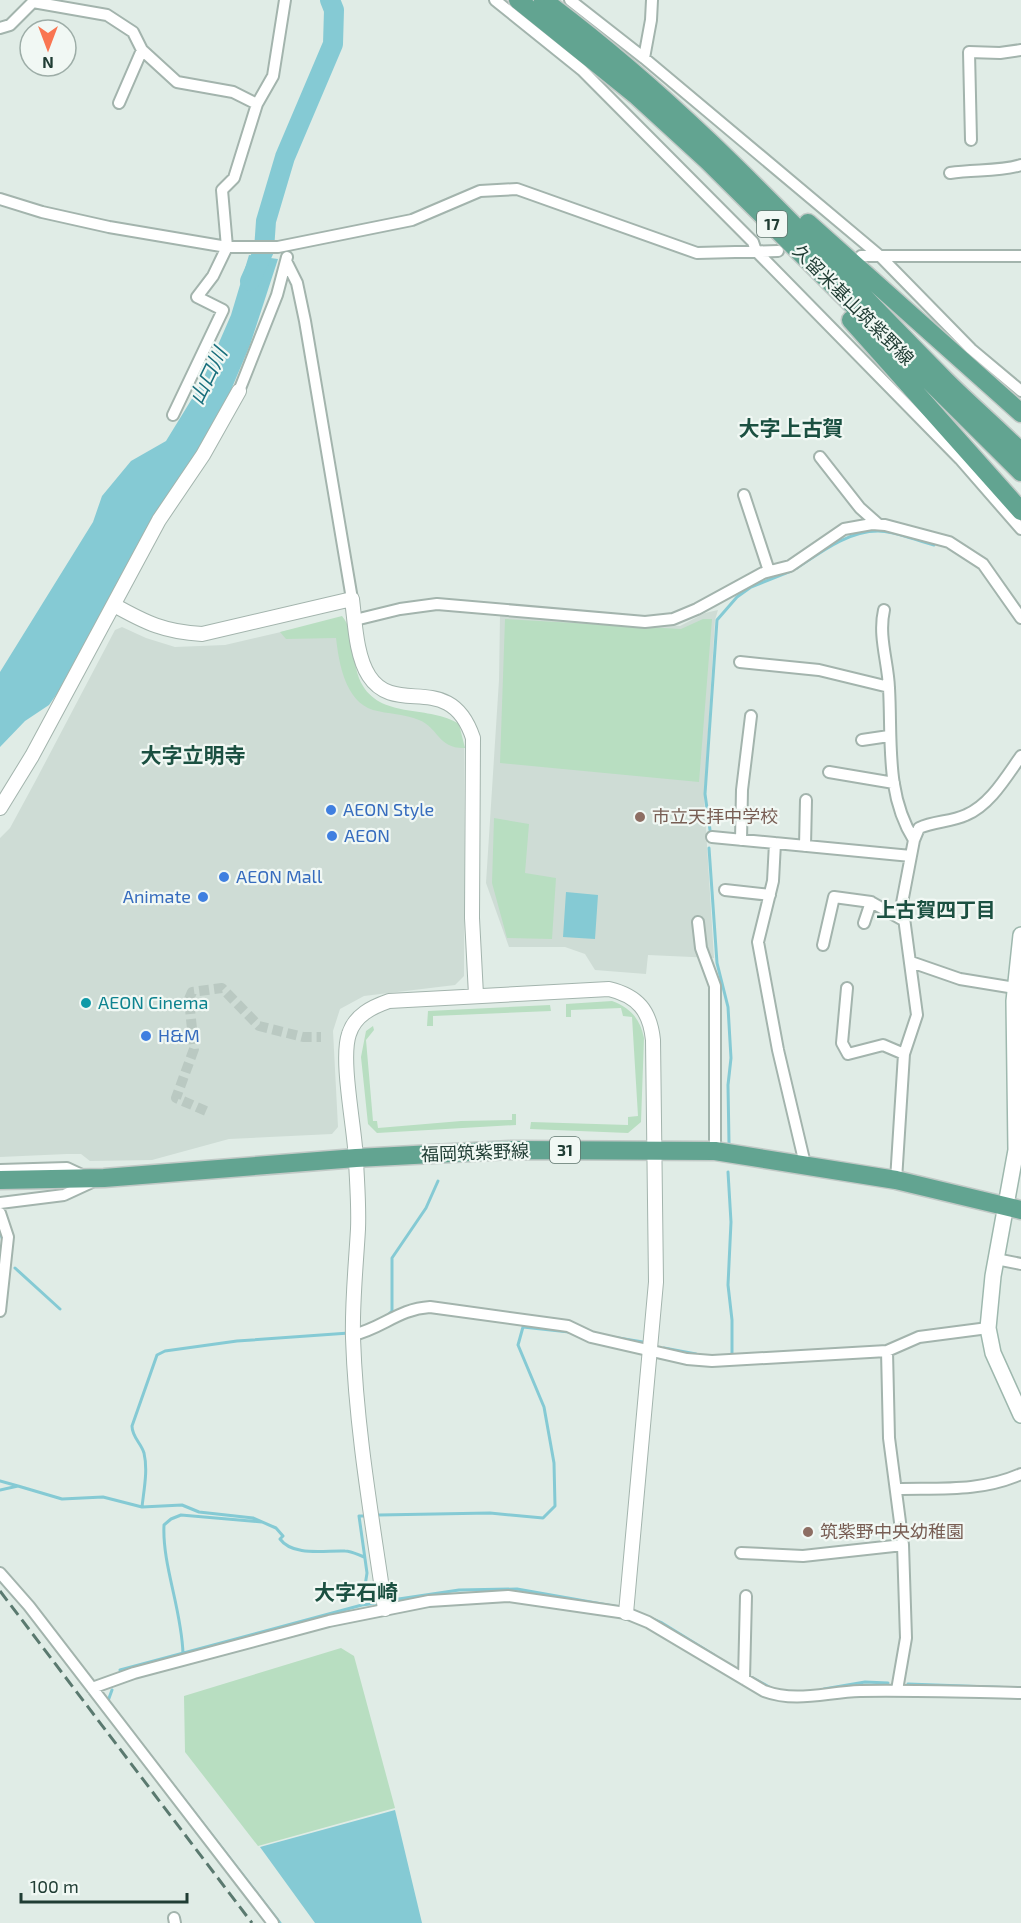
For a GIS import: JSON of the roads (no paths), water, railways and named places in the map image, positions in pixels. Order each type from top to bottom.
[{"type":"main road","name":"久留米基山筑紫野線","points":[[518,0],[637,96],[1017,458]]},
{"type":"main road","name":"久留米基山筑紫野線","points":[[543,0],[651,87],[714,146],[946,381],[1017,458]]},
{"type":"main road","points":[[714,146],[758,175],[796,212],[1021,413]]},
{"type":"main road","points":[[772,224],[806,274],[858,326],[1021,511]]},
{"type":"main road","points":[[1021,935],[1016,988],[1019,1043],[1018,1159],[1014,1208],[996,1259],[988,1328],[993,1353],[1021,1415]]},
{"type":"main road","name":"福岡筑紫野線","points":[[0,1180],[29,1183],[356,1158],[510,1150],[715,1151],[896,1180],[1014,1208]]},
{"type":"main road","name":"福岡筑紫野線","points":[[0,1190],[29,1183]]},
{"type":"street","points":[[172,415],[223,310],[197,297],[213,276],[227,247],[222,190],[234,178],[256,104],[273,76],[285,0]]},
{"type":"street","points":[[495,0],[584,67],[753,242],[756,251],[960,459],[1021,529]]},
{"type":"street","points":[[570,0],[610,37],[644,58],[880,256],[971,349],[1016,381],[1021,391]]},
{"type":"street","points":[[644,58],[652,0]]},
{"type":"street","points":[[0,28],[10,25],[33,2],[107,15],[133,32],[142,50],[177,82],[233,93],[256,104]]},
{"type":"street","points":[[118,103],[142,50]]},
{"type":"street","points":[[971,140],[969,52],[1000,53],[1021,50]]},
{"type":"street","points":[[950,173],[979,168],[1001,170],[1021,165]]},
{"type":"street","points":[[0,200],[109,227],[227,247],[284,246],[412,220],[480,191],[518,189],[697,253],[777,251]]},
{"type":"street","points":[[284,246],[286,261],[297,283],[305,321],[363,665],[371,679],[383,688],[399,695],[439,698],[455,706],[467,720],[473,738],[472,918],[476,995]]},
{"type":"street","points":[[861,256],[1021,256]]},
{"type":"street","points":[[0,808],[32,756],[159,520],[203,455],[240,391],[277,295],[286,261]]},
{"type":"street","points":[[820,457],[860,508],[878,524]]},
{"type":"street","points":[[744,495],[768,571]]},
{"type":"street","points":[[354,620],[399,609],[437,604],[645,622],[673,619],[768,571],[790,566],[844,529],[878,524],[949,542],[982,564],[1021,618]]},
{"type":"street","points":[[114,605],[152,626],[176,632],[202,634],[352,599]]},
{"type":"street","points":[[884,610],[882,634],[889,687],[894,783],[903,822],[914,840]]},
{"type":"street","points":[[740,662],[819,670],[889,687]]},
{"type":"street","points":[[741,840],[742,790],[751,716]]},
{"type":"street","points":[[862,740],[890,736]]},
{"type":"street","points":[[896,1180],[904,1054],[917,1015],[902,903],[914,840],[919,828],[933,821],[966,816],[990,797],[1021,756]]},
{"type":"street","points":[[829,772],[894,783]]},
{"type":"street","points":[[805,846],[806,800]]},
{"type":"street","points":[[712,837],[911,856]]},
{"type":"street","points":[[775,843],[770,895],[758,942],[778,1050],[806,1164]]},
{"type":"street","points":[[725,890],[770,895]]},
{"type":"street","points":[[823,945],[834,897],[871,902],[903,920]]},
{"type":"street","points":[[864,923],[871,902]]},
{"type":"street","points":[[698,922],[701,948],[715,986],[715,1151]]},
{"type":"street","points":[[911,962],[960,979],[1016,988]]},
{"type":"street","points":[[385,1609],[363,1463],[353,1335],[358,1225],[356,1158],[347,1046],[349,1032],[357,1019],[371,1007],[389,1001],[609,988],[634,997],[646,1011],[651,1024],[656,1282],[626,1613]]},
{"type":"street","points":[[847,988],[842,1043],[848,1054],[883,1045],[904,1054]]},
{"type":"street","points":[[0,1170],[67,1168],[94,1179]]},
{"type":"street","points":[[0,1203],[64,1195],[94,1179]]},
{"type":"street","points":[[0,1213],[8,1237],[0,1311]]},
{"type":"street","points":[[996,1259],[1021,1264]]},
{"type":"street","points":[[353,1335],[378,1327],[396,1314],[414,1308],[430,1307],[538,1324],[568,1326],[591,1337],[687,1359],[712,1361],[887,1351],[919,1337],[988,1328]]},
{"type":"street","points":[[887,1351],[889,1438],[903,1545],[906,1638],[897,1690]]},
{"type":"street","points":[[897,1489],[952,1490],[989,1486],[1021,1474]]},
{"type":"street","points":[[741,1553],[803,1556],[903,1545]]},
{"type":"street","points":[[0,1573],[92,1688],[273,1923]]},
{"type":"street","points":[[92,1688],[134,1673],[329,1621],[429,1600],[508,1596],[626,1613],[648,1622],[764,1691],[794,1699],[855,1691],[1021,1693]]},
{"type":"street","points":[[744,1679],[746,1596]]},
{"type":"water","points":[[249,255],[278,259],[250,345],[223,409],[196,455],[169,492],[76,667],[49,705],[25,721],[0,747],[0,672],[93,522],[102,496],[131,461],[166,441],[201,384],[231,315]]},
{"type":"water","points":[[566,892],[598,895],[595,939],[563,937]]},
{"type":"water","points":[[395,1810],[422,1923],[315,1923],[260,1847]]},
{"type":"waterway","name":"山口川","points":[[250,281],[264,250],[266,221],[285,157],[333,44],[334,10],[330,0]]},
{"type":"waterway","points":[[797,568],[846,538],[867,532],[892,533],[934,545]]},
{"type":"waterway","points":[[710,830],[705,794],[717,620],[737,597],[751,587],[791,571]]},
{"type":"waterway","points":[[709,848],[717,963],[728,1007],[731,1058],[728,1085],[729,1143]]},
{"type":"waterway","points":[[728,1172],[731,1222],[728,1285],[732,1320],[732,1356]]},
{"type":"waterway","points":[[387,1316],[392,1311],[392,1258],[426,1208],[438,1181]]},
{"type":"waterway","points":[[0,1232],[4,1243]]},
{"type":"waterway","points":[[15,1268],[60,1309]]},
{"type":"waterway","points":[[379,1515],[490,1513],[543,1518],[555,1506],[554,1463],[544,1407],[518,1345],[523,1327],[569,1332]]},
{"type":"waterway","points":[[142,1507],[146,1466],[143,1449],[133,1433],[132,1426],[157,1355],[165,1351],[237,1341],[349,1333]]},
{"type":"waterway","points":[[612,1337],[643,1342]]},
{"type":"waterway","points":[[664,1348],[696,1354]]},
{"type":"waterway","points":[[0,1481],[18,1486]]},
{"type":"waterway","points":[[0,1490],[18,1486],[62,1499],[103,1497],[142,1507],[182,1505],[199,1512],[253,1518],[276,1528],[283,1536],[280,1539],[293,1548],[310,1551],[348,1551],[364,1557]]},
{"type":"waterway","points":[[183,1654],[182,1637],[166,1556],[164,1525],[181,1515],[262,1522]]},
{"type":"waterway","points":[[120,1670],[362,1605],[367,1573],[359,1516],[364,1516]]},
{"type":"waterway","points":[[392,1600],[459,1590],[517,1589],[619,1607]]},
{"type":"waterway","points":[[362,1605],[377,1603]]},
{"type":"waterway","points":[[636,1612],[662,1623],[714,1655]]},
{"type":"waterway","points":[[753,1678],[771,1688]]},
{"type":"waterway","points":[[824,1689],[865,1682],[888,1683]]},
{"type":"waterway","points":[[908,1684],[1021,1688]]},
{"type":"waterway","points":[[112,1690],[108,1701],[280,1923]]},
{"type":"tunnel","points":[[206,1111],[176,1098],[194,1049],[189,999],[192,992],[222,988],[259,1026],[303,1037],[321,1037]]},
{"type":"railway","points":[[0,1591],[252,1923]]},
{"type":"place","name":"AEON Style","points":[[331,810]]},
{"type":"place","name":"市立天拝中学校","points":[[640,817]]},
{"type":"place","name":"AEON","points":[[332,836]]},
{"type":"place","name":"AEON Mall","points":[[224,877]]},
{"type":"place","name":"Animate","points":[[203,897]]},
{"type":"place","name":"AEON Cinema","points":[[86,1003]]},
{"type":"place","name":"H&M","points":[[146,1036]]},
{"type":"place","name":"筑紫野中央幼稚園","points":[[808,1532]]},
{"type":"district","name":"大字上古賀","points":[[791,429]]},
{"type":"district","name":"大字立明寺","points":[[193,756]]},
{"type":"district","name":"上古賀四丁目","points":[[936,910]]},
{"type":"district","name":"大字石崎","points":[[356,1593]]}]
